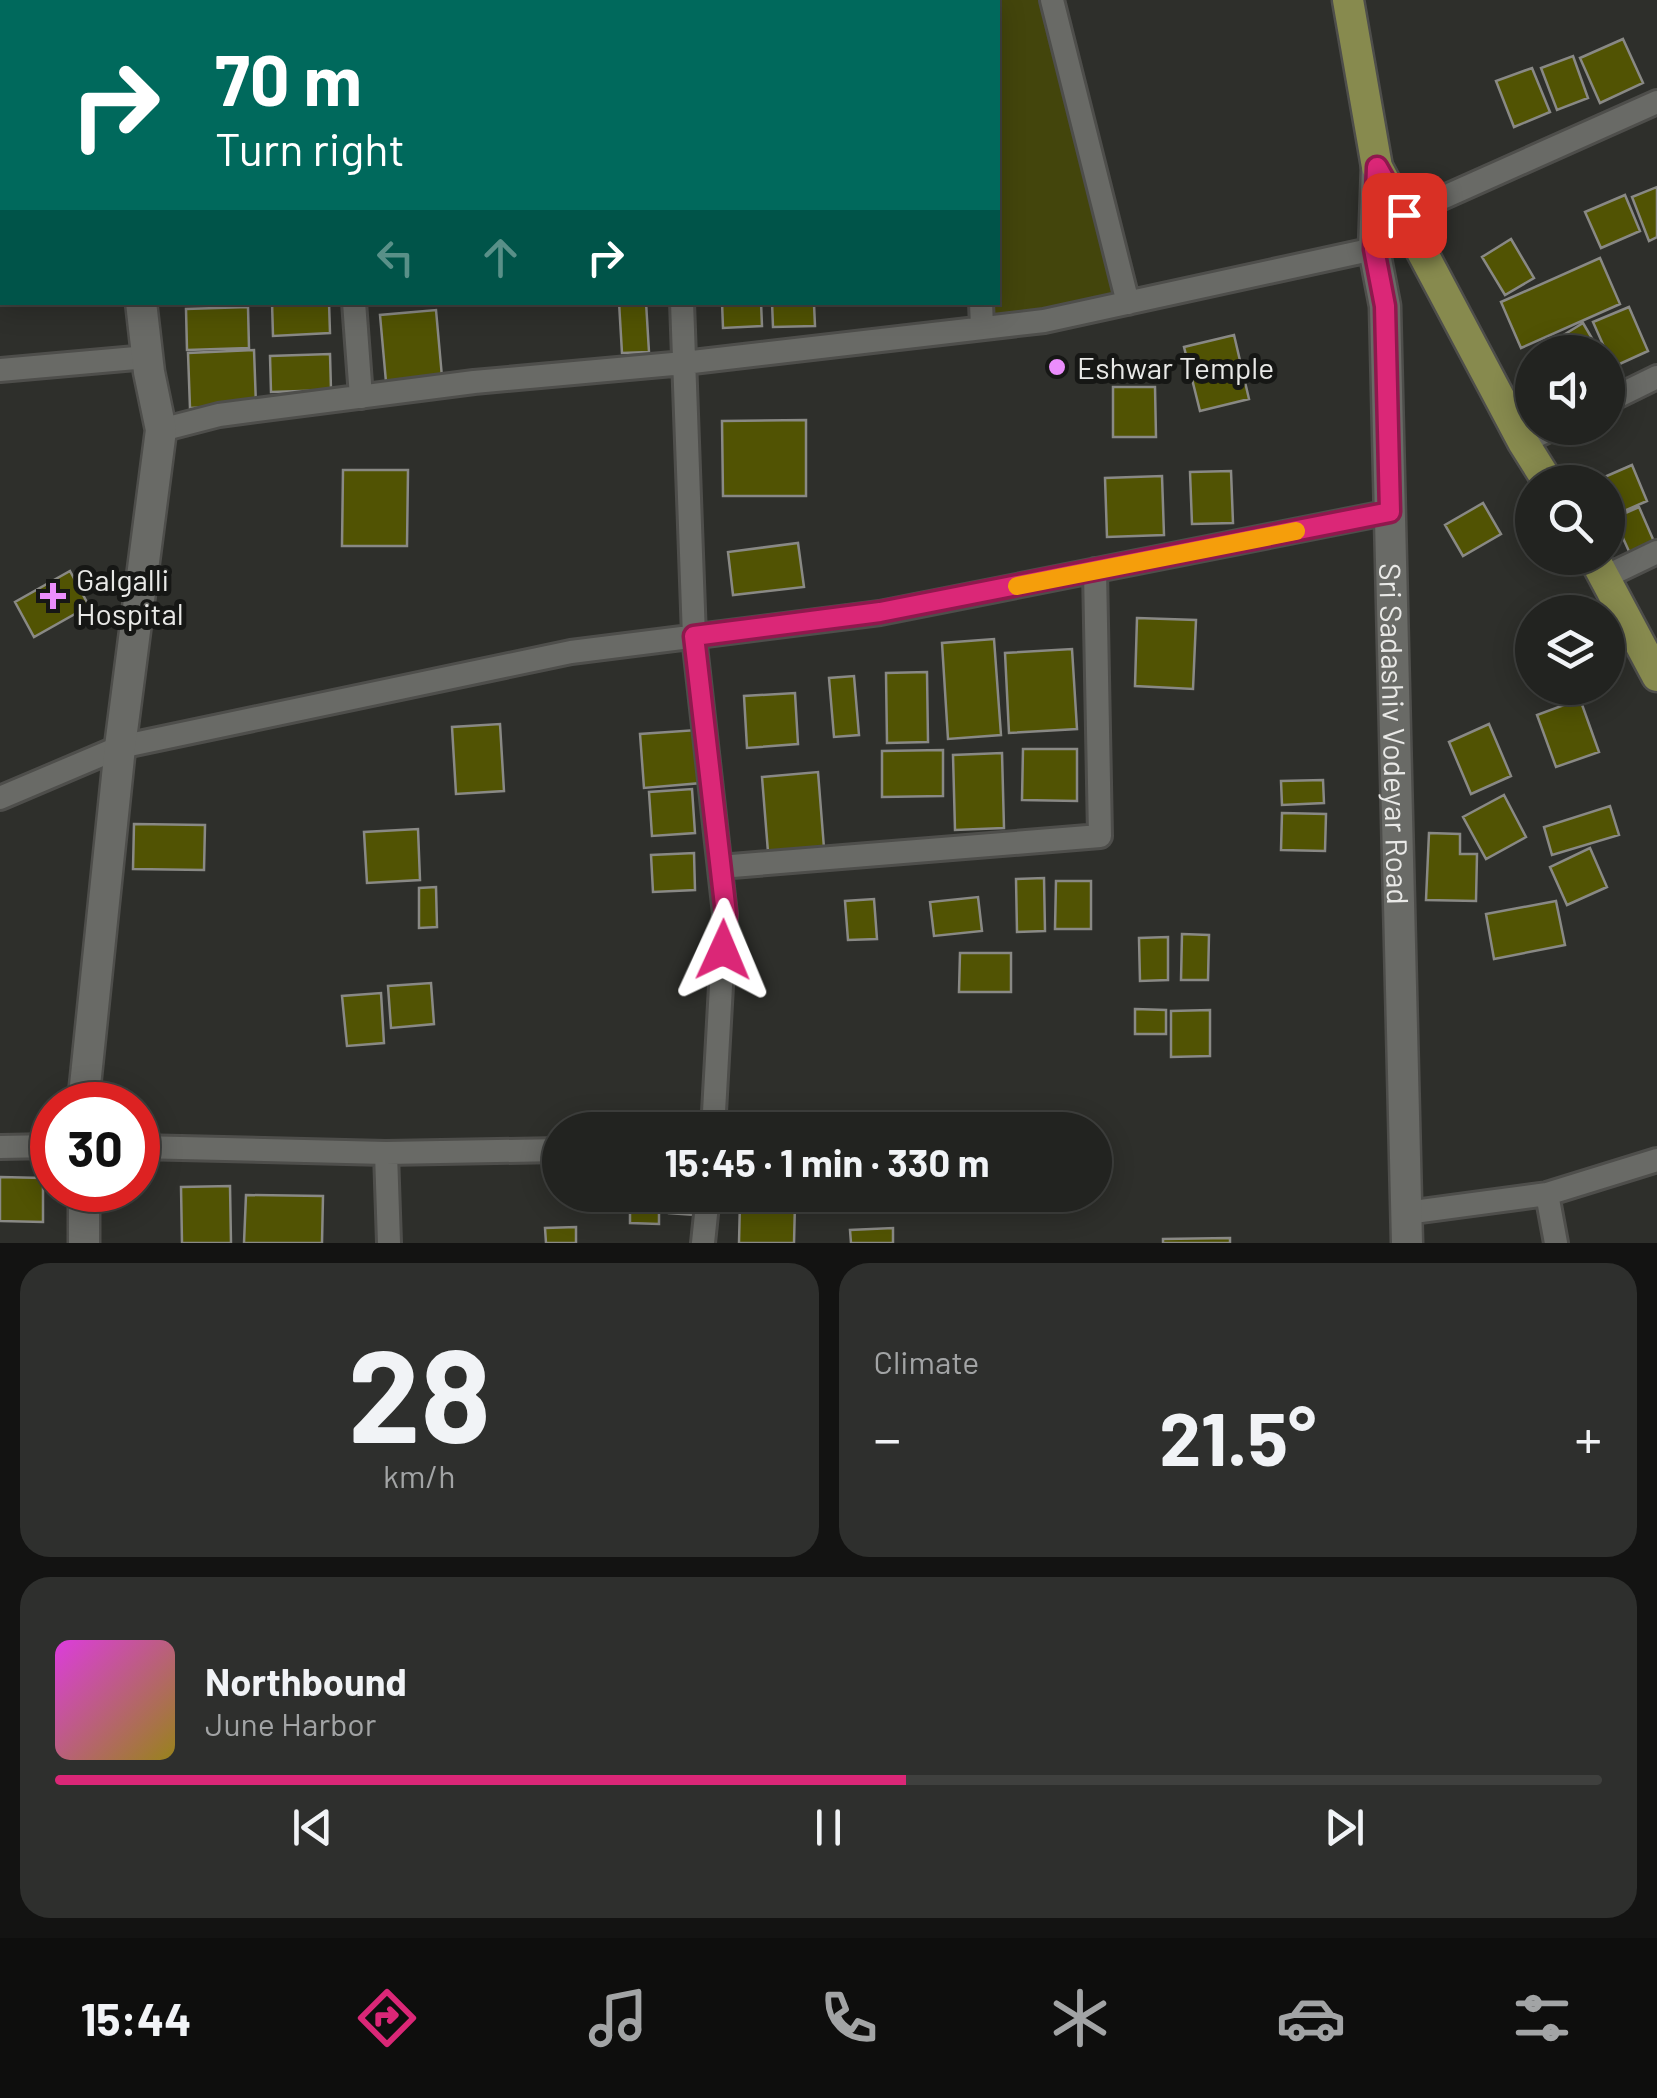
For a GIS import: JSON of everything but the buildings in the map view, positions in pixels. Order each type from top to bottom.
[{"type":"main road","points":[[1348,0],[1377,167],[1515,427]]},
{"type":"main road","name":"Sri Sadashiv Vodeyar Road","points":[[1377,167],[1374,249],[1385,306],[1406,1228]]},
{"type":"main road","points":[[85,1082],[120,747],[161,430],[141,305]]},
{"type":"main road","points":[[1603,575],[1656,674]]},
{"type":"main road","points":[[84,1212],[84,1243]]},
{"type":"street","points":[[1052,0],[1128,303]]},
{"type":"street","points":[[1404,215],[1657,102]]},
{"type":"street","points":[[161,430],[220,416],[474,382],[684,363],[1044,321],[1374,249]]},
{"type":"street","points":[[354,305],[361,396]]},
{"type":"street","points":[[682,305],[694,636],[726,914],[713,1112]]},
{"type":"street","points":[[981,305],[982,328]]},
{"type":"street","points":[[0,370],[147,358]]},
{"type":"street","points":[[1625,393],[1657,377]]},
{"type":"street","points":[[0,798],[120,747],[572,652],[880,612],[1390,512]]},
{"type":"street","points":[[1625,560],[1657,552]]},
{"type":"street","points":[[720,868],[1100,836],[1096,570]]},
{"type":"street","points":[[0,1147],[30,1146]]},
{"type":"street","points":[[160,1148],[386,1154],[542,1150]]},
{"type":"street","points":[[386,1154],[389,1243]]},
{"type":"street","points":[[1406,1228],[1547,1194],[1657,1160]]},
{"type":"street","points":[[1547,1194],[1556,1243]]},
{"type":"street","points":[[703,1243],[706,1212]]},
{"type":"shaded area","points":[[1000,0],[1046,0],[1119,298],[992,320],[991,305],[1000,305]]},
{"type":"slow traffic","points":[[1017,586],[1296,531]]},
{"type":"place","name":"Eshwar Temple","points":[[1057,367]]},
{"type":"place","name":"Galgalli Hospital","points":[[53,596]]},
{"type":"route","points":[[723,950],[726,914],[694,636],[880,612],[1390,512],[1385,306],[1374,249],[1377,167],[1404,215]]}]
